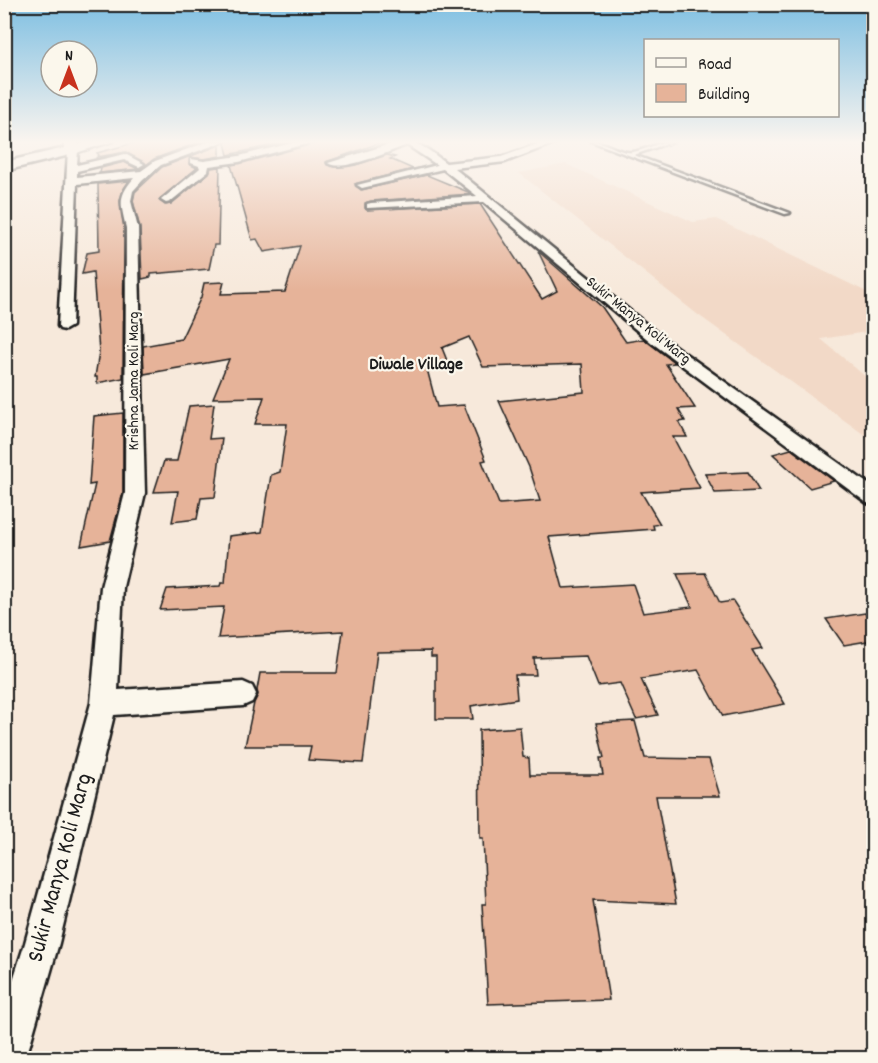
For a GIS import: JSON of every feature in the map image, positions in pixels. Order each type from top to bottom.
[{"type":"street","points":[[65,326],[71,191]]},
{"type":"street","name":"Krishna Jama Koli Marg","points":[[106,689],[107,627],[112,587],[135,493],[132,228],[126,201],[132,191]]},
{"type":"street","points":[[168,194],[173,191]]},
{"type":"street","name":"Sukir Manya Koli Marg","points":[[476,191],[657,340],[873,498]]},
{"type":"street","points":[[371,206],[488,200]]},
{"type":"street","points":[[106,689],[243,694]]},
{"type":"street","name":"Sukir Manya Koli Marg","points":[[7,1059],[42,943],[106,689]]},
{"type":"lane","points":[[725,191],[786,213]]},
{"type":"shaded area","points":[[541,191],[624,191],[693,222],[716,219],[873,295],[873,331],[821,339],[873,383],[873,441],[697,314]]},
{"type":"building","points":[[98,191],[123,191],[120,201],[124,228],[123,378],[97,383],[97,377],[95,377],[99,352],[93,272],[82,274],[87,253],[99,251]]},
{"type":"building","points":[[170,191],[159,200],[165,205],[171,204],[187,191],[219,191],[218,245],[214,245],[209,269],[151,274],[151,277],[142,279],[140,228],[133,201],[135,192]]},
{"type":"building","points":[[238,191],[465,191],[471,194],[371,201],[365,203],[365,208],[367,210],[480,204],[542,299],[557,291],[538,251],[602,307],[626,342],[644,339],[675,363],[666,364],[695,408],[678,409],[685,421],[679,422],[687,437],[673,437],[700,488],[641,492],[660,524],[653,525],[654,529],[549,537],[563,588],[633,584],[643,613],[692,607],[677,574],[705,573],[720,603],[733,601],[763,648],[752,650],[785,704],[723,716],[698,670],[641,679],[658,715],[636,719],[620,683],[598,686],[586,656],[534,658],[536,675],[515,675],[517,699],[471,706],[473,719],[436,719],[436,657],[431,657],[431,651],[377,652],[363,763],[308,760],[311,746],[245,746],[254,703],[258,695],[260,673],[337,673],[343,631],[218,638],[224,607],[160,610],[167,589],[220,586],[221,583],[225,583],[229,536],[262,532],[271,475],[280,472],[287,424],[255,424],[264,397],[213,398],[229,359],[144,374],[143,346],[181,339],[201,297],[204,283],[224,282],[221,294],[285,292],[300,246],[264,252],[257,239],[252,240]],"holes":[[[469,337],[483,367],[582,364],[584,392],[499,401],[529,467],[540,501],[499,504],[482,461],[486,460],[464,405],[437,407],[427,369],[450,368],[442,348]]]},
{"type":"building","points":[[214,404],[209,439],[222,438],[215,497],[201,498],[197,519],[172,522],[178,491],[154,492],[164,461],[177,461],[189,406]]},
{"type":"building","points":[[123,413],[123,493],[110,541],[81,546],[95,484],[89,485],[94,416]]},
{"type":"building","points":[[791,449],[834,481],[810,488],[773,454]]},
{"type":"building","points":[[748,472],[759,491],[715,493],[705,474]]},
{"type":"building","points":[[865,613],[873,623],[873,640],[844,645],[826,619]]},
{"type":"building","points":[[635,721],[645,758],[709,759],[720,796],[656,796],[676,904],[593,900],[609,1000],[488,1004],[482,904],[486,904],[483,838],[480,838],[479,730],[520,727],[523,757],[529,758],[530,775],[603,775],[600,758],[604,758],[596,723]]},
{"type":"district","name":"Diwale Village","points":[[416,365]]}]
